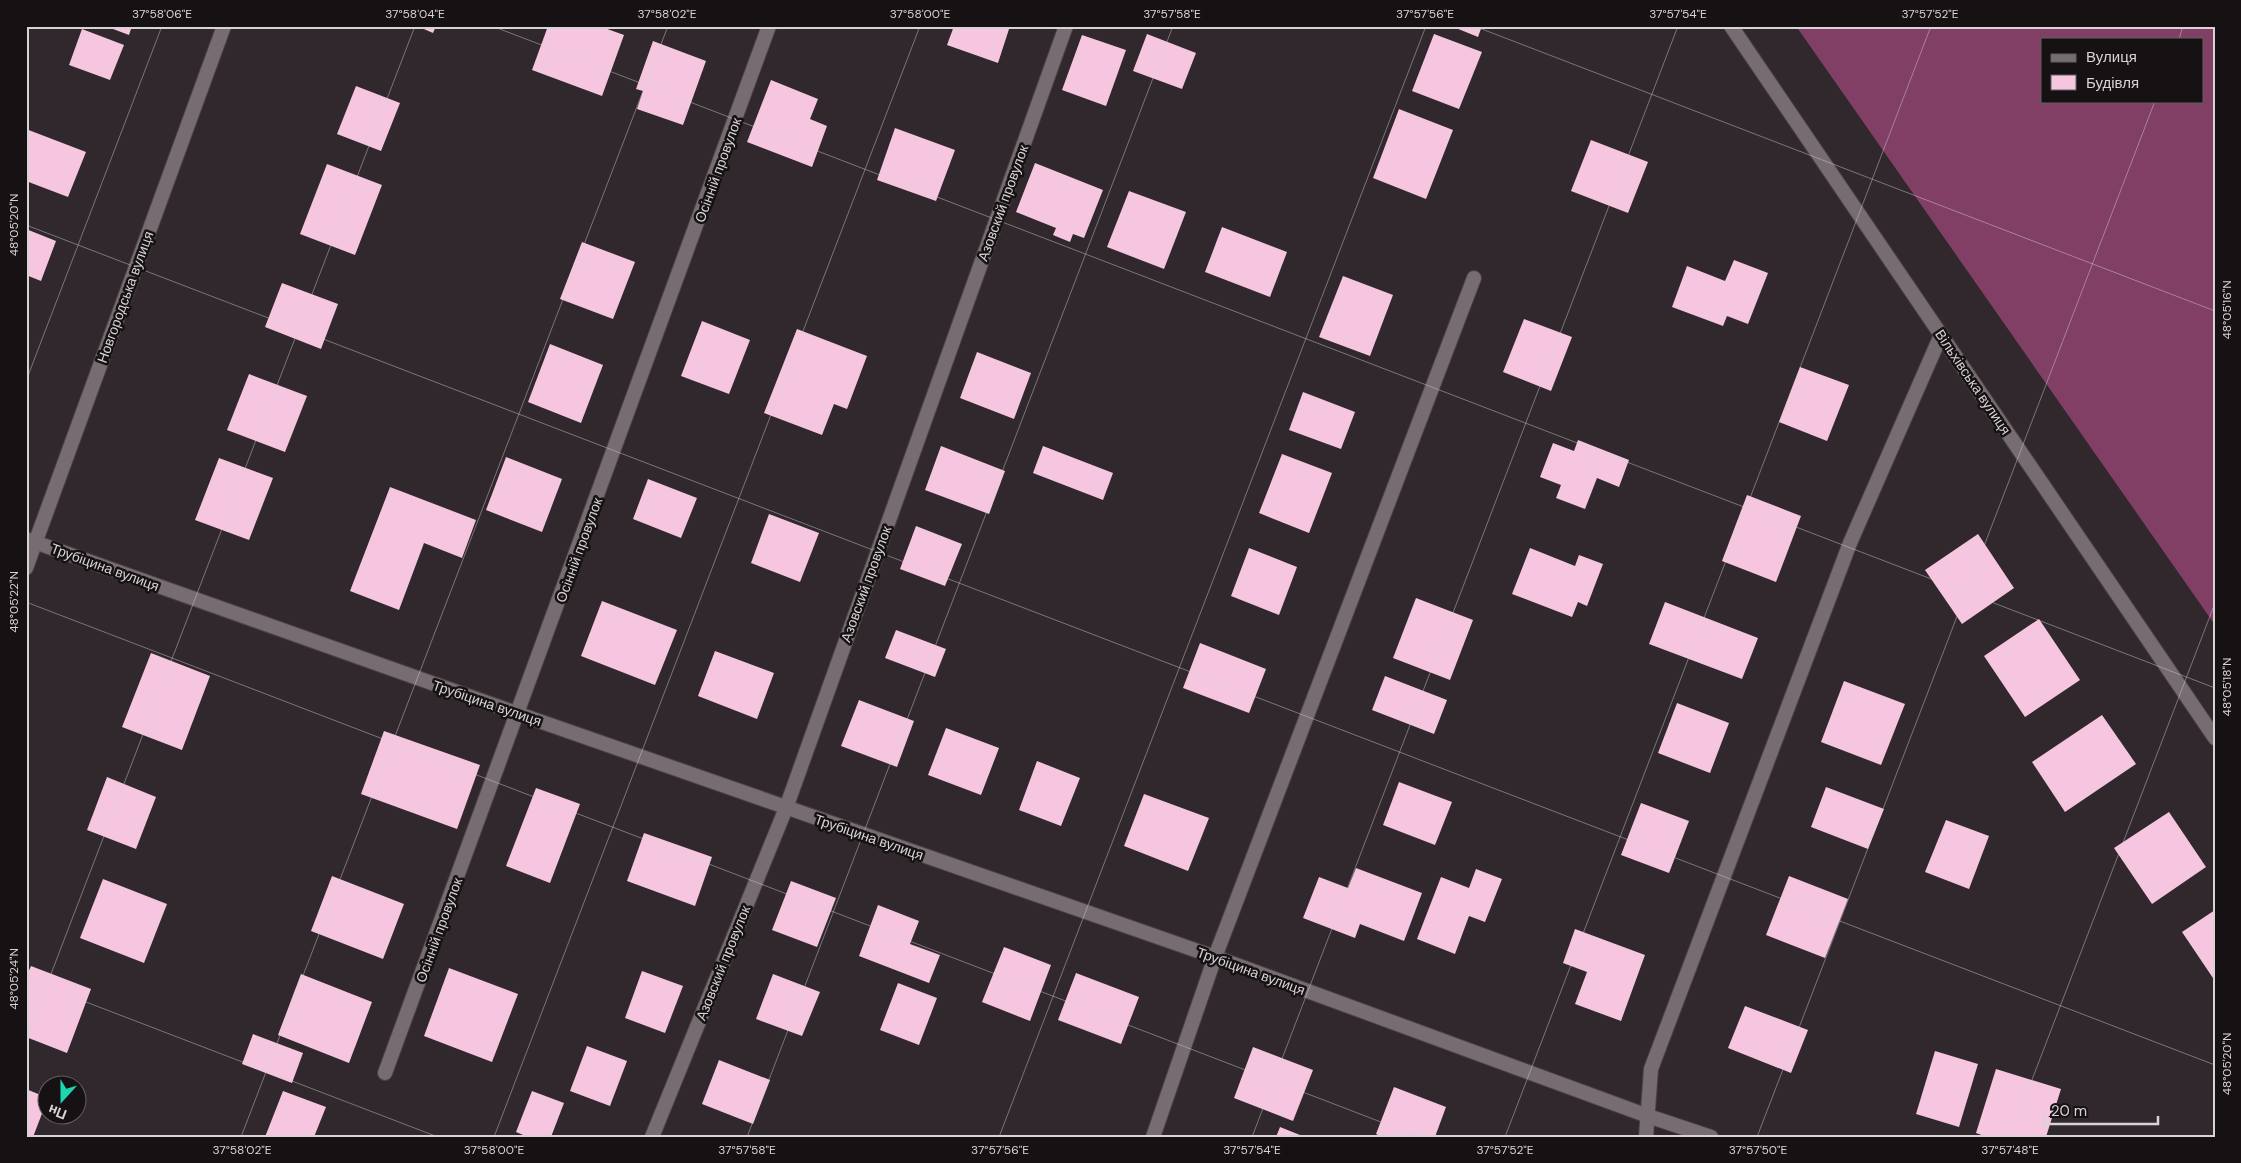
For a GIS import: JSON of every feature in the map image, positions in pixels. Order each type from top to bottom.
[{"type":"street","name":"Новгородська вулиця","points":[[26,568],[31,541],[224,26]]},
{"type":"street","name":"Осінній провулок","points":[[385,1073],[519,714],[770,26]]},
{"type":"street","name":"Азовский провулок","points":[[652,1137],[786,808],[1066,26]]},
{"type":"street","name":"Вільхівська вулиця","points":[[1731,26],[2215,738]]},
{"type":"street","points":[[1153,1137],[1215,957],[1474,278]]},
{"type":"street","points":[[1646,1137],[1651,1069],[1654,1060],[1850,543],[1941,335]]},
{"type":"street","name":"Трубіцина вулиця","points":[[31,541],[786,808],[1215,957],[1648,1116],[1711,1137]]},
{"type":"shaded area","points":[[1796,26],[2215,26],[2215,625]]},
{"type":"building","points":[[105,26],[132,26],[129,35]]},
{"type":"building","points":[[417,26],[436,26],[433,33]]},
{"type":"building","points":[[548,26],[599,26],[624,35],[602,96],[532,70]]},
{"type":"building","points":[[954,26],[1010,26],[998,63],[947,45]]},
{"type":"building","points":[[1451,26],[1482,26],[1478,37]]},
{"type":"building","points":[[82,29],[124,45],[110,80],[69,65]]},
{"type":"building","points":[[1147,34],[1196,53],[1182,89],[1133,71]]},
{"type":"building","points":[[1434,34],[1482,52],[1459,109],[1412,91]]},
{"type":"building","points":[[1082,35],[1126,50],[1106,106],[1062,90]]},
{"type":"building","points":[[653,41],[706,61],[683,125],[637,109],[643,91],[636,89]]},
{"type":"building","points":[[771,80],[818,99],[810,119],[827,126],[812,167],[747,142]]},
{"type":"building","points":[[356,86],[400,103],[381,151],[337,134]]},
{"type":"building","points":[[1399,109],[1453,130],[1426,199],[1373,178]]},
{"type":"building","points":[[895,128],[955,150],[936,201],[877,180]]},
{"type":"building","points":[[26,129],[86,152],[68,197],[26,181]]},
{"type":"building","points":[[1591,140],[1648,162],[1628,213],[1571,191]]},
{"type":"building","points":[[1035,163],[1103,190],[1084,238],[1073,234],[1070,242],[1053,235],[1056,228],[1016,212]]},
{"type":"building","points":[[327,164],[382,185],[355,255],[300,234]]},
{"type":"building","points":[[1129,191],[1186,212],[1164,269],[1107,247]]},
{"type":"building","points":[[1222,227],[1287,252],[1270,297],[1205,272]]},
{"type":"building","points":[[26,229],[56,241],[41,281],[26,275]]},
{"type":"building","points":[[582,242],[635,262],[613,319],[560,299]]},
{"type":"building","points":[[1734,260],[1768,273],[1748,324],[1727,316],[1723,326],[1672,307],[1687,266],[1725,281]]},
{"type":"building","points":[[1343,276],[1393,295],[1370,356],[1319,337]]},
{"type":"building","points":[[282,283],[338,304],[321,349],[265,327]]},
{"type":"building","points":[[1524,319],[1572,337],[1551,391],[1503,372]]},
{"type":"building","points":[[702,321],[750,340],[729,394],[681,376]]},
{"type":"building","points":[[797,329],[867,356],[847,409],[834,404],[822,435],[764,413]]},
{"type":"building","points":[[550,344],[603,365],[581,423],[528,402]]},
{"type":"building","points":[[977,352],[1031,373],[1014,419],[960,398]]},
{"type":"building","points":[[1800,367],[1849,385],[1827,441],[1779,422]]},
{"type":"building","points":[[249,374],[307,396],[285,452],[227,430]]},
{"type":"building","points":[[1303,392],[1355,412],[1341,449],[1289,430]]},
{"type":"building","points":[[1578,440],[1629,460],[1619,487],[1597,478],[1585,509],[1556,498],[1561,485],[1540,477],[1553,443],[1574,451]]},
{"type":"building","points":[[941,446],[1005,471],[989,514],[925,490]]},
{"type":"building","points":[[1043,446],[1113,473],[1103,500],[1033,473]]},
{"type":"building","points":[[1282,454],[1332,473],[1309,533],[1259,513]]},
{"type":"building","points":[[506,457],[562,479],[542,532],[486,510]]},
{"type":"building","points":[[219,458],[273,478],[249,540],[195,520]]},
{"type":"building","points":[[648,479],[697,498],[681,538],[633,519]]},
{"type":"building","points":[[390,487],[476,520],[462,558],[424,543],[399,610],[350,591]]},
{"type":"building","points":[[1747,495],[1801,516],[1776,582],[1722,561]]},
{"type":"building","points":[[769,514],[819,533],[800,582],[751,563]]},
{"type":"building","points":[[916,526],[962,544],[945,586],[900,569]]},
{"type":"building","points":[[1978,534],[2014,588],[1962,624],[1925,570]]},
{"type":"building","points":[[1249,548],[1297,567],[1279,615],[1231,596]]},
{"type":"building","points":[[1530,548],[1575,566],[1579,555],[1603,564],[1587,606],[1578,602],[1572,617],[1512,594]]},
{"type":"building","points":[[1416,598],[1473,620],[1450,680],[1393,658]]},
{"type":"building","points":[[602,601],[677,630],[655,685],[581,656]]},
{"type":"building","points":[[1665,602],[1758,638],[1742,679],[1649,644]]},
{"type":"building","points":[[2039,619],[2080,680],[2025,717],[1984,656]]},
{"type":"building","points":[[896,630],[946,649],[935,677],[885,658]]},
{"type":"building","points":[[1200,643],[1266,669],[1249,713],[1183,688]]},
{"type":"building","points":[[715,651],[774,673],[757,719],[698,696]]},
{"type":"building","points":[[151,653],[210,676],[182,750],[122,727]]},
{"type":"building","points":[[1385,676],[1447,700],[1434,734],[1372,710]]},
{"type":"building","points":[[1844,681],[1905,704],[1881,765],[1821,742]]},
{"type":"building","points":[[859,700],[914,721],[897,767],[841,746]]},
{"type":"building","points":[[1677,703],[1729,723],[1710,773],[1658,753]]},
{"type":"building","points":[[2102,715],[2136,764],[2065,812],[2032,762]]},
{"type":"building","points":[[946,728],[999,748],[981,795],[928,775]]},
{"type":"building","points":[[384,731],[480,765],[457,829],[361,794]]},
{"type":"building","points":[[1037,761],[1080,778],[1061,826],[1019,810]]},
{"type":"building","points":[[107,777],[156,797],[136,849],[87,830]]},
{"type":"building","points":[[1399,782],[1452,802],[1435,845],[1383,825]]},
{"type":"building","points":[[1826,787],[1884,809],[1868,849],[1811,827]]},
{"type":"building","points":[[536,788],[580,804],[550,883],[506,866]]},
{"type":"building","points":[[1144,794],[1209,818],[1188,871],[1124,846]]},
{"type":"building","points":[[1641,803],[1689,821],[1669,873],[1621,855]]},
{"type":"building","points":[[2169,812],[2206,867],[2152,904],[2114,848]]},
{"type":"building","points":[[1946,820],[1989,836],[1969,889],[1925,872]]},
{"type":"building","points":[[644,833],[712,857],[695,906],[627,881]]},
{"type":"building","points":[[1356,868],[1422,893],[1404,941],[1360,924],[1355,938],[1303,918],[1319,877],[1348,888]]},
{"type":"building","points":[[1476,869],[1502,879],[1485,922],[1469,916],[1455,954],[1417,939],[1441,877],[1469,888]]},
{"type":"building","points":[[332,876],[404,904],[383,959],[311,931]]},
{"type":"building","points":[[1789,876],[1848,899],[1825,958],[1766,935]]},
{"type":"building","points":[[103,879],[167,904],[144,963],[80,938]]},
{"type":"building","points":[[791,881],[836,898],[817,947],[772,930]]},
{"type":"building","points":[[878,905],[919,921],[910,944],[940,955],[929,983],[859,956]]},
{"type":"building","points":[[2215,910],[2215,981],[2182,932]]},
{"type":"building","points":[[1575,929],[1645,955],[1621,1021],[1575,1004],[1587,972],[1563,963]]},
{"type":"building","points":[[1004,947],[1051,965],[1030,1021],[982,1002]]},
{"type":"building","points":[[31,966],[91,989],[67,1053],[26,1037],[26,977]]},
{"type":"building","points":[[449,968],[518,994],[492,1062],[424,1036]]},
{"type":"building","points":[[642,971],[683,986],[665,1033],[625,1018]]},
{"type":"building","points":[[1076,973],[1139,997],[1121,1044],[1058,1020]]},
{"type":"building","points":[[301,974],[372,1002],[349,1063],[278,1035]]},
{"type":"building","points":[[773,974],[820,992],[802,1036],[756,1019]]},
{"type":"building","points":[[898,983],[937,998],[919,1045],[880,1030]]},
{"type":"building","points":[[1745,1006],[1808,1030],[1791,1073],[1728,1048]]},
{"type":"building","points":[[253,1034],[303,1053],[292,1083],[242,1064]]},
{"type":"building","points":[[587,1046],[627,1061],[610,1106],[570,1091]]},
{"type":"building","points":[[1253,1047],[1313,1070],[1293,1121],[1234,1098]]},
{"type":"building","points":[[1935,1051],[1978,1064],[1959,1127],[1916,1114]]},
{"type":"building","points":[[719,1060],[770,1080],[753,1124],[702,1104]]},
{"type":"building","points":[[1996,1069],[2061,1089],[2046,1137],[1987,1137],[1976,1133]]},
{"type":"building","points":[[1394,1087],[1446,1107],[1435,1137],[1382,1137],[1376,1134]]},
{"type":"building","points":[[26,1089],[38,1094],[38,1124],[33,1137],[26,1137]]},
{"type":"building","points":[[283,1091],[326,1107],[314,1137],[265,1137]]},
{"type":"building","points":[[532,1091],[564,1103],[551,1137],[528,1137],[516,1132]]},
{"type":"building","points":[[1280,1127],[1305,1137],[1276,1137]]}]
